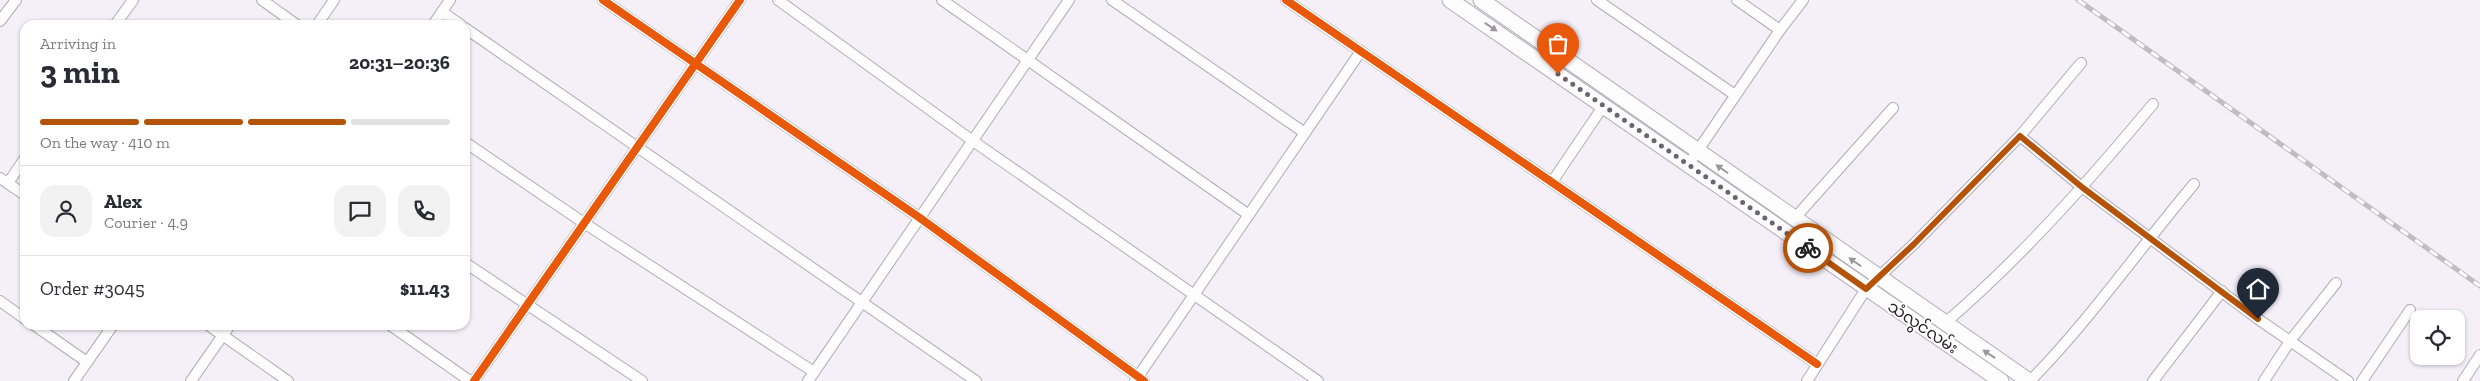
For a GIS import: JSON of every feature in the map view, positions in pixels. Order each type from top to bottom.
[{"type":"main road","name":"သံလွင်လမ်း","points":[[1450,0],[2001,381]]},
{"type":"main road","name":"သံလွင်လမ်း","points":[[1482,0],[1878,278],[2030,381]]},
{"type":"street","points":[[0,22],[16,0]]},
{"type":"street","points":[[121,20],[132,0]]},
{"type":"street","points":[[262,0],[290,20]]},
{"type":"street","points":[[320,20],[334,0]]},
{"type":"street","points":[[436,20],[450,0]]},
{"type":"street","points":[[603,0],[920,218],[1139,380],[1194,295],[1361,52]]},
{"type":"street","points":[[397,330],[472,381],[740,0]]},
{"type":"street","points":[[778,0],[973,141],[1318,381]]},
{"type":"street","points":[[942,0],[1029,59],[1249,215]]},
{"type":"street","points":[[808,381],[1069,0]]},
{"type":"street","points":[[1112,0],[1305,134]]},
{"type":"street","points":[[1286,0],[1817,364]]},
{"type":"street","points":[[1598,0],[1735,95]]},
{"type":"street","points":[[1737,0],[1780,30]]},
{"type":"street","points":[[1688,165],[1780,30],[1803,0]]},
{"type":"street","points":[[442,12],[454,20]]},
{"type":"street","points":[[470,31],[976,381]]},
{"type":"street","points":[[1807,381],[1866,289],[2020,136],[2081,64]]},
{"type":"street","points":[[1944,323],[1984,290],[2083,188],[2152,104]]},
{"type":"street","points":[[1552,182],[1604,105]]},
{"type":"street","points":[[1794,219],[1893,108]]},
{"type":"street","points":[[2020,136],[2083,188],[2290,341],[2348,381]]},
{"type":"street","points":[[470,145],[584,223],[814,372]]},
{"type":"street","points":[[20,163],[4,180],[20,191]]},
{"type":"street","points":[[2030,381],[2106,296],[2150,236],[2194,184]]},
{"type":"street","points":[[470,266],[642,381]]},
{"type":"street","points":[[2264,381],[2290,341],[2336,283]]},
{"type":"street","points":[[2153,381],[2222,291]]},
{"type":"street","points":[[0,301],[20,315]]},
{"type":"street","points":[[2362,381],[2410,310]]},
{"type":"street","points":[[41,330],[87,362]]},
{"type":"street","points":[[74,381],[109,330]]},
{"type":"street","points":[[216,330],[288,381]]},
{"type":"street","points":[[191,381],[226,330]]},
{"type":"street","points":[[2463,381],[2480,356]]},
{"type":"railway","points":[[2078,0],[2480,286]]},
{"type":"cycle path","points":[[603,0],[920,218],[1144,381]]},
{"type":"cycle path","points":[[474,381],[740,0]]},
{"type":"cycle path","points":[[1286,0],[1817,364]]},
{"type":"way so far","points":[[1558,74],[1808,248]]},
{"type":"route","points":[[1808,248],[1866,289],[1914,244],[2020,136],[2083,188],[2150,236],[2258,319]]}]
